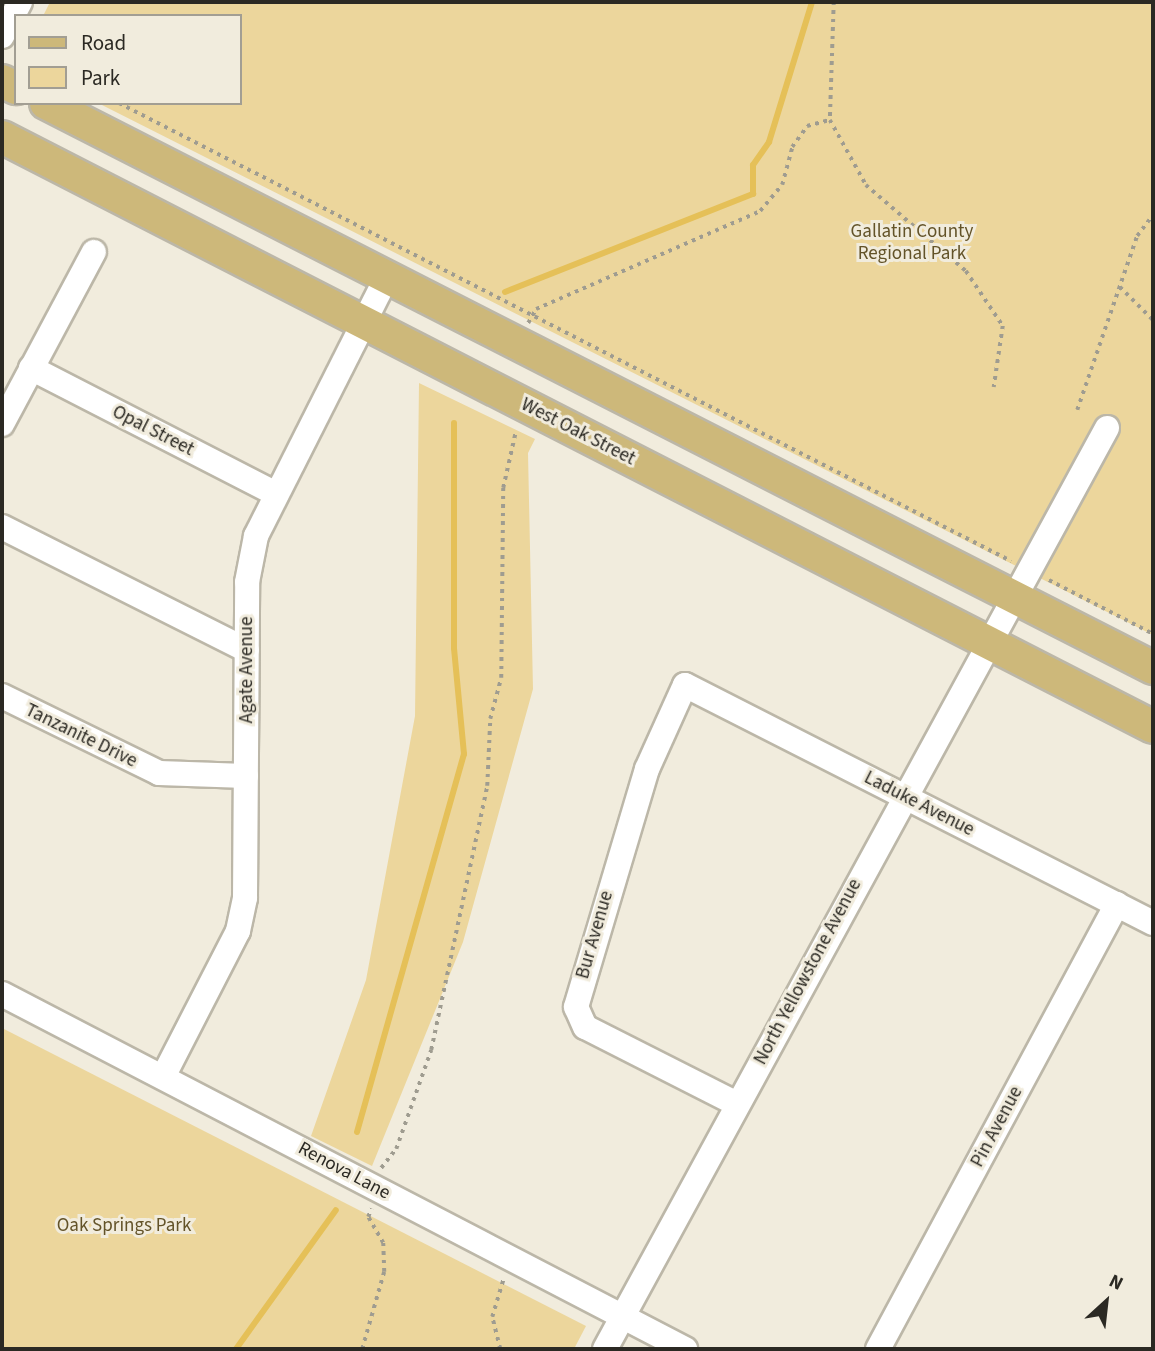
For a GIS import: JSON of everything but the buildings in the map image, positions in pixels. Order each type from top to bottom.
[{"type":"main road","points":[[50,105],[387,277],[524,330],[1020,582],[1153,667]]},
{"type":"main road","name":"West Oak Street","points":[[2,137],[1153,727]]},
{"type":"street","points":[[2,36],[20,2]]},
{"type":"street","points":[[2,424],[94,252]]},
{"type":"street","name":"Agate Avenue","points":[[163,1077],[238,931],[245,898],[247,650],[251,556],[276,494],[387,277]]},
{"type":"street","name":"Opal Street","points":[[31,368],[276,494]]},
{"type":"street","name":"North Yellowstone Avenue","points":[[605,1349],[986,641],[1107,428]]},
{"type":"street","points":[[2,527],[247,650]]},
{"type":"street","name":"Laduke Avenue","points":[[685,684],[1153,923]]},
{"type":"street","name":"Bur Avenue","points":[[685,684],[630,818],[576,1007],[585,1027],[737,1104]]},
{"type":"street","name":"Tanzanite Drive","points":[[2,696],[159,773],[246,776]]},
{"type":"street","name":"Pin Avenue","points":[[878,1349],[1117,904]]},
{"type":"street","name":"Renova Lane","points":[[2,994],[685,1349]]},
{"type":"path","points":[[834,2],[830,120],[866,185],[966,271],[1003,326],[993,387]]},
{"type":"path","points":[[123,105],[524,330],[1020,582],[1153,634]]},
{"type":"path","points":[[524,330],[536,309],[760,211],[782,185],[792,147],[807,125],[830,120]]},
{"type":"path","points":[[1077,410],[1137,236],[1153,215]]},
{"type":"path","points":[[1120,287],[1153,320]]},
{"type":"path","points":[[362,1349],[384,1272],[383,1243],[368,1216],[376,1188],[431,1050],[487,786],[490,719],[501,678],[503,488],[523,404]]},
{"type":"path","points":[[500,1349],[492,1317],[512,1259]]},
{"type":"green space","name":"Gallatin County Regional Park","points":[[50,2],[1153,2],[1153,635],[102,105],[242,105],[242,14],[44,14]]},
{"type":"green space","points":[[419,383],[535,439],[528,453],[533,689],[463,942],[372,1166],[311,1136],[366,980],[415,716]]},
{"type":"green space","name":"Oak Springs Park","points":[[2,1028],[586,1326],[574,1349],[2,1349]]},
{"type":"waterway","points":[[505,292],[753,194],[753,165],[769,142],[812,2]]},
{"type":"waterway","points":[[357,1132],[464,754],[454,648],[454,423]]},
{"type":"waterway","points":[[236,1349],[336,1210]]}]
